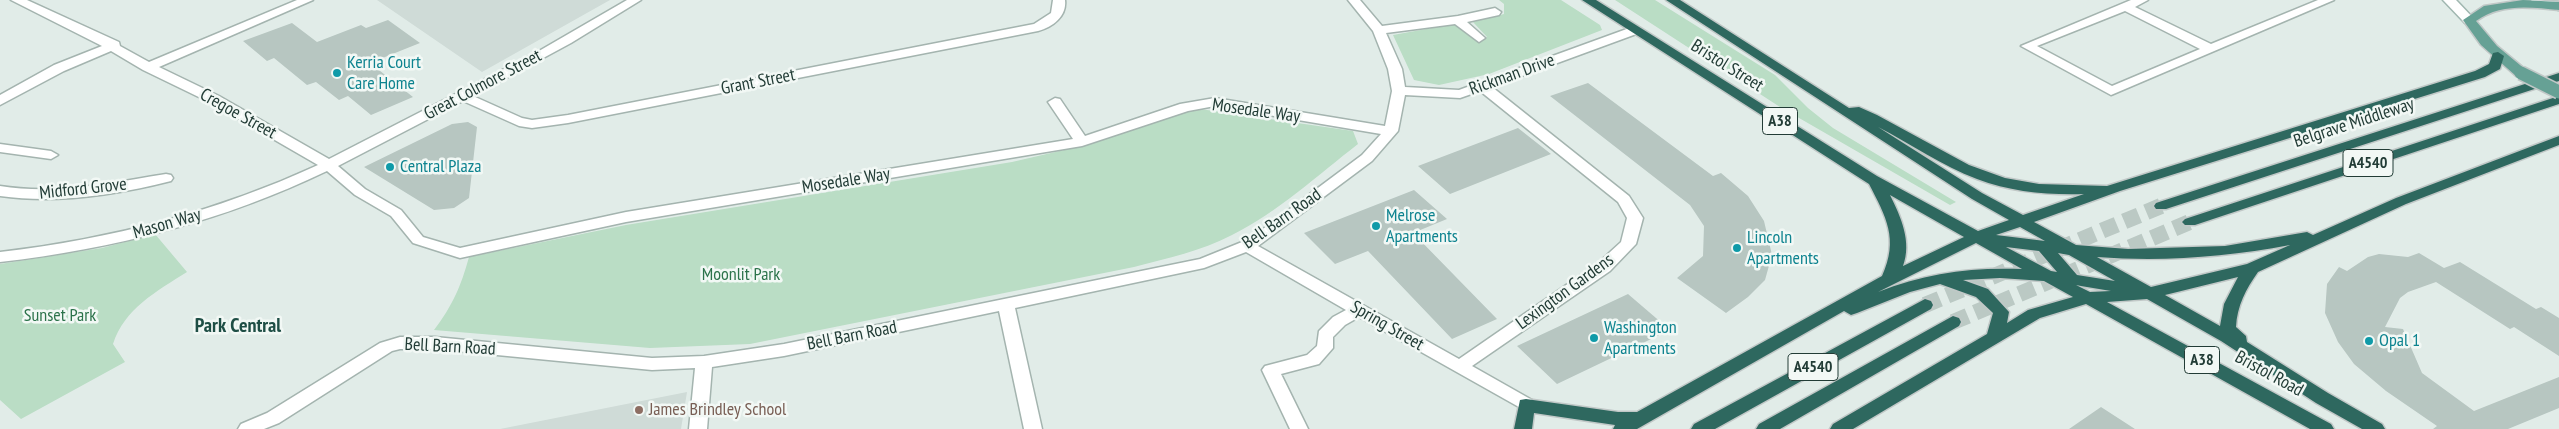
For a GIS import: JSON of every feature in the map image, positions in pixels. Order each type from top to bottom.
[{"type":"highway","name":"Bristol Street","points":[[1588,0],[1874,180],[1976,237]]},
{"type":"highway","name":"Bristol Street","points":[[1672,0],[1976,196],[2023,222]]},
{"type":"highway","points":[[1622,429],[1889,279],[1976,237],[2115,188],[2480,74],[2495,66],[2498,56]]},
{"type":"highway","name":"Belgrave Middleway","points":[[2161,206],[2559,77]]},
{"type":"highway","points":[[1820,96],[1880,120],[1960,165],[2001,182],[2035,188],[2115,188]]},
{"type":"highway","name":"A4540","points":[[2190,222],[2559,100]]},
{"type":"highway","points":[[1839,429],[2034,314],[2089,298],[2150,293],[2252,268],[2401,201],[2559,140]]},
{"type":"highway","points":[[1874,180],[1890,208],[1895,228],[1899,255],[1889,279]]},
{"type":"highway","points":[[2023,222],[2089,298]]},
{"type":"highway","name":"A38","points":[[2023,222],[2150,293]]},
{"type":"highway","points":[[1976,237],[2076,251],[2138,254],[2214,252],[2327,233]]},
{"type":"highway","name":"A38","points":[[1976,237],[2089,298]]},
{"type":"highway","points":[[2252,268],[2237,290],[2229,310],[2229,331],[2322,398]]},
{"type":"highway","points":[[1808,326],[1923,282],[1990,274],[2071,277],[2150,293]]},
{"type":"highway","points":[[1939,279],[1982,292],[2001,312],[1995,337]]},
{"type":"highway","name":"Bristol Road","points":[[2150,293],[2376,429]]},
{"type":"highway","name":"Bristol Road","points":[[2089,298],[2325,429]]},
{"type":"highway","name":"A4540","points":[[1700,429],[1926,305]]},
{"type":"highway","name":"A4540","points":[[1765,429],[1953,322]]},
{"type":"highway","points":[[1523,429],[1526,405],[1618,419],[1640,419]]},
{"type":"main road","points":[[2559,6],[2501,3],[2477,11],[2469,20],[2476,33],[2498,56],[2521,73],[2559,92]]},
{"type":"street","name":"Cregoe Street","points":[[17,0],[114,45],[148,67],[214,99],[327,164]]},
{"type":"street","points":[[148,67],[308,0]]},
{"type":"street","name":"Great Colmore Street","points":[[327,164],[463,96],[590,29],[635,0]]},
{"type":"street","name":"Grant Street","points":[[463,96],[519,122],[532,124],[575,118],[1038,27],[1056,16],[1060,7],[1058,0]]},
{"type":"street","points":[[1354,0],[1379,30],[1395,69],[1399,91],[1391,131]]},
{"type":"street","points":[[2142,0],[2027,46],[2111,91],[2328,0]]},
{"type":"street","points":[[2449,0],[2469,20]]},
{"type":"street","points":[[2537,0],[2559,6]]},
{"type":"street","points":[[2126,6],[2210,49]]},
{"type":"street","points":[[1379,30],[1458,20],[1495,12]]},
{"type":"street","points":[[1458,20],[1479,38]]},
{"type":"street","name":"Rickman Drive","points":[[1399,91],[1460,94],[1635,30]]},
{"type":"street","points":[[0,101],[59,68],[114,45]]},
{"type":"street","name":"Lexington Gardens","points":[[1459,367],[1604,267],[1628,244],[1636,218],[1624,199],[1482,86]]},
{"type":"street","points":[[1055,102],[1082,142]]},
{"type":"street","name":"Mosedale Way","points":[[327,164],[360,192],[396,214],[418,240],[460,253],[626,217],[1082,142],[1185,107],[1215,102],[1391,131]]},
{"type":"street","name":"Bell Barn Road","points":[[247,429],[273,418],[386,347],[400,343],[435,343],[652,364],[704,362],[784,350],[1204,263],[1248,246],[1367,158],[1391,131]]},
{"type":"street","points":[[0,148],[51,155]]},
{"type":"street","name":"Mason Way","points":[[0,257],[36,254],[148,232],[256,197],[327,164]]},
{"type":"street","name":"Midford Grove","points":[[0,191],[19,195],[79,192],[166,178]]},
{"type":"street","name":"Spring Street","points":[[1248,246],[1526,405]]},
{"type":"street","points":[[1006,305],[1033,429]]},
{"type":"street","points":[[1299,429],[1271,370],[1312,360],[1325,348],[1326,335],[1339,322],[1359,310]]},
{"type":"street","points":[[698,429],[704,362]]},
{"type":"shaded area","points":[[377,0],[610,0],[482,72]]},
{"type":"shaded area","name":"James Brindley School","points":[[687,392],[681,429],[500,429]]},
{"type":"green space","points":[[1499,0],[1561,0],[1600,25],[1602,30],[1489,74],[1439,85],[1414,80],[1393,35],[1454,24],[1462,26],[1474,39],[1487,37],[1473,22],[1504,14],[1504,4]]},
{"type":"green space","points":[[1615,0],[1655,0],[1775,75],[1808,108],[1833,128],[1956,202],[1950,205],[1780,107]]},
{"type":"green space","name":"Moonlit Park","points":[[1200,109],[1353,131],[1358,144],[1297,192],[1249,226],[1221,241],[1184,254],[1134,267],[750,344],[650,348],[434,330],[456,295],[469,257],[626,225],[1012,162],[1077,147],[1191,110]]},
{"type":"green space","name":"Sunset Park","points":[[155,234],[187,272],[153,294],[133,311],[125,321],[113,344],[125,362],[21,419],[0,400],[0,264],[102,248]]},
{"type":"building","name":"Kerria Court Care Home","points":[[388,20],[420,43],[370,63],[413,97],[371,115],[348,96],[339,100],[316,82],[307,85],[274,58],[267,61],[243,41],[292,23],[317,42],[361,25],[366,28]]},
{"type":"building","points":[[1588,83],[1713,176],[1721,173],[1748,196],[1764,221],[1772,255],[1765,280],[1748,297],[1726,313],[1677,278],[1703,256],[1704,226],[1690,205],[1550,96]]},
{"type":"building","name":"Central Plaza","points":[[468,122],[477,127],[469,198],[454,208],[434,210],[364,167],[452,124]]},
{"type":"building","points":[[1518,128],[1551,154],[1450,194],[1418,166]]},
{"type":"building","points":[[1414,190],[1447,219],[1413,233],[1497,319],[1452,339],[1368,251],[1335,264],[1304,233]]},
{"type":"building","name":"Opal 1","points":[[2419,253],[2444,268],[2460,262],[2536,309],[2541,307],[2559,318],[2559,356],[2514,327],[2510,329],[2436,282],[2408,292],[2400,298],[2385,327],[2403,329],[2422,373],[2474,411],[2559,377],[2559,408],[2508,429],[2433,429],[2437,426],[2386,391],[2354,364],[2338,342],[2325,313],[2327,284],[2339,267],[2347,271],[2368,257],[2379,254],[2408,257]]},
{"type":"building","name":"Washington Apartments","points":[[1628,294],[1670,330],[1557,384],[1517,346]]},
{"type":"building","points":[[2101,407],[2135,429],[2069,429]]},
{"type":"tunnel","points":[[1925,305],[2161,206]]},
{"type":"tunnel","points":[[1953,322],[2190,222]]},
{"type":"place","name":"Kerria Court Care Home","points":[[337,73]]},
{"type":"place","name":"Central Plaza","points":[[390,167]]},
{"type":"place","name":"Melrose Apartments","points":[[1376,226]]},
{"type":"place","name":"Lincoln Apartments","points":[[1737,248]]},
{"type":"place","name":"Washington Apartments","points":[[1594,338]]},
{"type":"place","name":"Opal 1","points":[[2369,341]]},
{"type":"place","name":"James Brindley School","points":[[639,410]]},
{"type":"district","name":"Park Central","points":[[238,326]]}]
